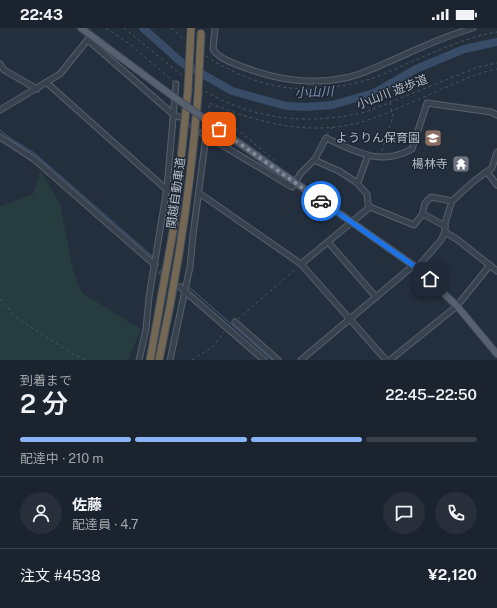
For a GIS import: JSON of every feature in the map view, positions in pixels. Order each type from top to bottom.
[{"type":"highway","name":"関越自動車道","points":[[150,360],[174,226],[188,90],[191,28]]},
{"type":"highway","name":"関越自動車道","points":[[160,360],[188,196],[199,91],[201,30]]},
{"type":"main road","points":[[81,28],[89,38],[415,266],[457,306],[497,354]]},
{"type":"street","points":[[215,28],[213,51],[220,56],[242,67],[263,74],[292,80],[324,80],[346,78],[357,75],[473,28]]},
{"type":"street","points":[[0,110],[60,74],[89,38],[177,116]]},
{"type":"street","points":[[0,64],[4,70],[37,89]]},
{"type":"street","points":[[47,83],[167,190]]},
{"type":"street","points":[[139,360],[146,329],[149,297],[156,268],[177,116],[176,84]]},
{"type":"street","points":[[170,360],[186,292],[199,193],[204,134],[292,187],[296,184],[301,173],[314,160],[326,138],[368,155],[380,158],[412,149],[427,103],[491,112],[497,115]]},
{"type":"street","points":[[0,137],[39,163],[156,268]]},
{"type":"street","points":[[301,360],[415,266],[441,240],[446,232],[445,226],[452,201],[474,181],[496,165],[497,152]]},
{"type":"street","points":[[356,182],[359,180],[368,155]]},
{"type":"street","points":[[314,160],[339,171],[356,182],[368,197],[370,207],[414,225],[423,214],[425,203],[431,197],[452,201]]},
{"type":"street","points":[[487,172],[497,185]]},
{"type":"street","points":[[199,193],[301,264],[386,360]]},
{"type":"street","points":[[301,264],[370,207]]},
{"type":"street","points":[[423,214],[445,226]]},
{"type":"street","points":[[446,232],[497,271]]},
{"type":"street","points":[[328,242],[376,298]]},
{"type":"street","points":[[390,360],[457,306],[490,265]]},
{"type":"street","points":[[180,287],[264,360]]},
{"type":"street","points":[[235,322],[278,360]]},
{"type":"path","points":[[106,28],[131,45],[176,84]]},
{"type":"path","points":[[124,28],[188,80]]},
{"type":"path","points":[[171,28],[190,44]]},
{"type":"path","points":[[201,53],[223,67],[248,78],[285,89],[302,90],[337,87],[364,81],[458,43],[497,32]]},
{"type":"path","name":"小山川 遊歩道","points":[[199,91],[258,113],[297,120],[348,116],[366,112],[478,67],[497,62]]},
{"type":"path","points":[[275,162],[221,116],[217,114],[209,117],[209,103],[255,120],[278,125],[317,128],[356,123],[497,69]]},
{"type":"path","points":[[380,158],[393,116],[393,110],[390,103]]},
{"type":"path","points":[[326,138],[333,126]]},
{"type":"path","points":[[235,322],[301,264]]},
{"type":"path","points":[[0,299],[17,318],[71,353],[86,360]]},
{"type":"path","points":[[192,360],[214,346],[229,328]]},
{"type":"green space","points":[[41,171],[60,204],[73,271],[82,293],[141,329],[128,360],[0,360],[0,206],[33,194]]},
{"type":"building","name":"楊林寺","points":[[462,157],[468,166],[460,171],[454,162]]},
{"type":"waterway","name":"小山川","points":[[143,28],[181,62],[232,91],[286,106],[306,107],[332,105],[374,93],[416,69],[464,49],[497,42]]},
{"type":"waterway","points":[[0,130],[11,139],[34,153],[153,257]]},
{"type":"waterway","points":[[190,288],[272,360]]},
{"type":"tunnel","points":[[183,120],[202,133]]},
{"type":"tunnel","points":[[159,271],[176,284]]},
{"type":"way so far","points":[[219,129],[321,201]]},
{"type":"place","name":"ようりん保育園","points":[[433,138]]},
{"type":"place","name":"楊林寺","points":[[461,164]]},
{"type":"route","points":[[321,201],[417,268],[430,279]]}]
